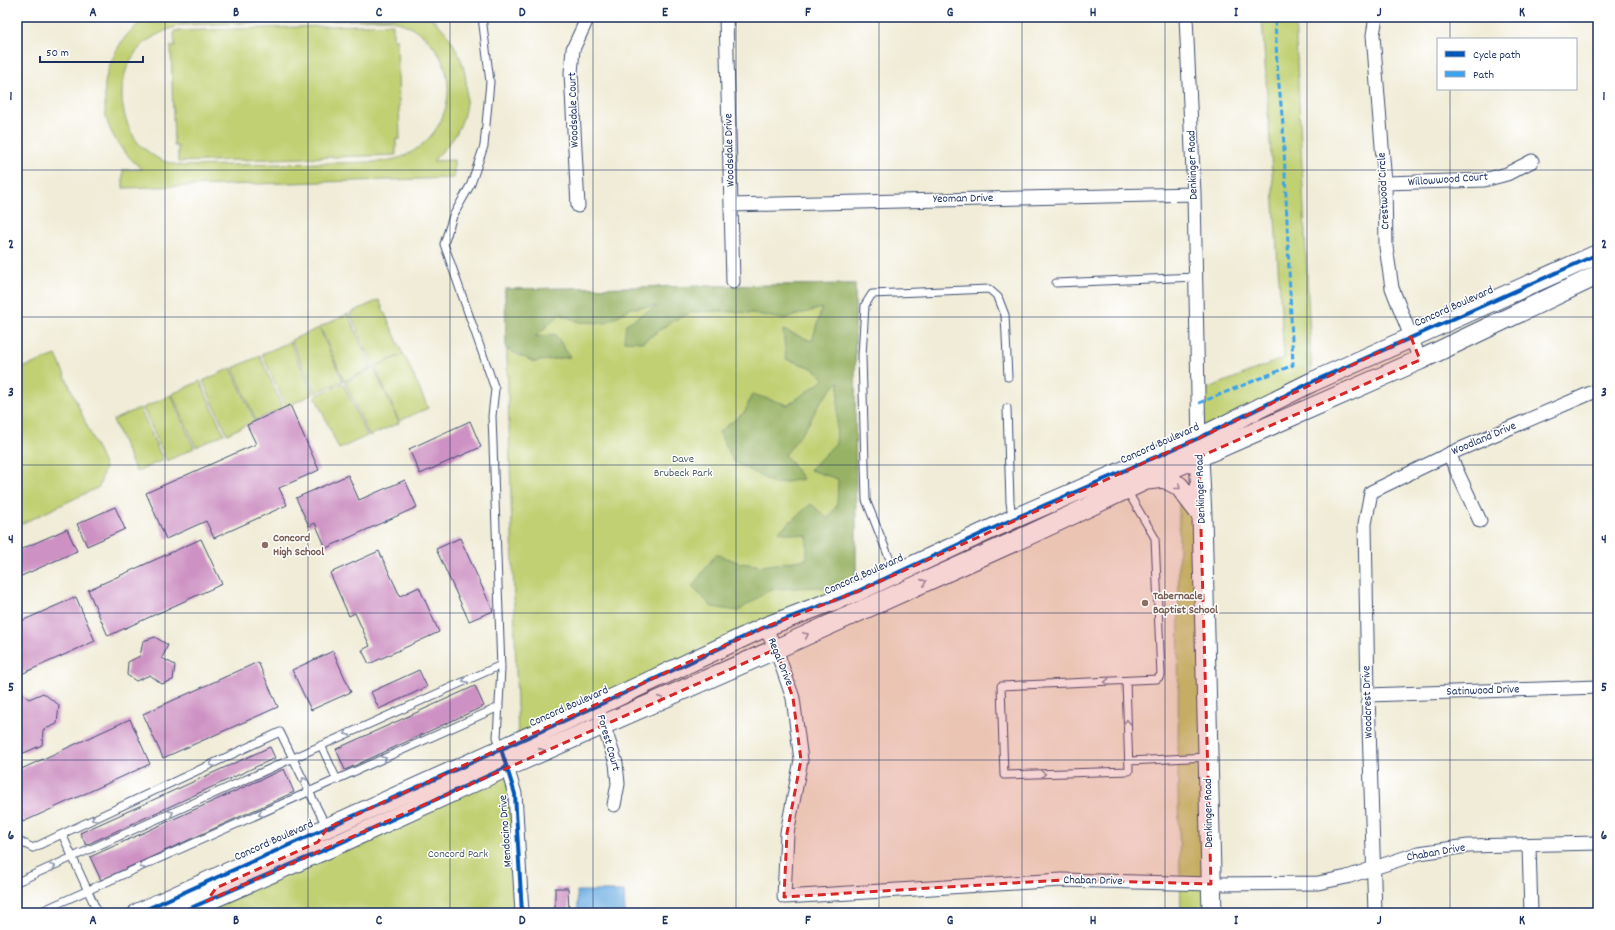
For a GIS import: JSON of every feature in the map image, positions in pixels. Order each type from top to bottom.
[{"type":"street","name":"Woodsdale Court","points":[[578,206],[572,61],[573,49],[588,17]]},
{"type":"street","name":"Woodsdale Drive","points":[[726,17],[733,282]]},
{"type":"street","name":"Denkinger Road","points":[[1186,17],[1194,194],[1199,457],[1202,516],[1212,913]]},
{"type":"street","name":"Crestwood Circle","points":[[1376,17],[1373,35],[1385,183],[1386,247],[1392,288],[1420,360]]},
{"type":"street","name":"Willowwood Court","points":[[1385,183],[1484,180],[1507,174],[1532,161]]},
{"type":"street","name":"Yeoman Drive","points":[[731,205],[1194,194]]},
{"type":"street","name":"Concord Boulevard","points":[[138,913],[597,706],[765,627],[856,592],[1013,519],[1199,438],[1312,382],[1598,254]]},
{"type":"street","points":[[179,913],[343,842],[603,724],[776,649],[1126,489],[1420,360],[1598,275]]},
{"type":"street","name":"Woodland Drive","points":[[1371,492],[1449,454],[1598,390]]},
{"type":"street","points":[[1449,454],[1480,521]]},
{"type":"street","points":[[1144,481],[1164,478],[1179,486],[1202,516]]},
{"type":"street","name":"Woodcrest Drive","points":[[1371,492],[1365,524],[1368,695],[1375,913]]},
{"type":"street","name":"Regal Drive","points":[[765,627],[776,649],[794,698]]},
{"type":"street","name":"Satinwood Drive","points":[[1368,695],[1598,687]]},
{"type":"street","name":"Chaban Drive","points":[[794,698],[801,760],[787,833],[784,897],[1062,880],[1211,884],[1318,883],[1346,877],[1426,852],[1468,846],[1529,846],[1598,843]]},
{"type":"street","name":"Forest Court","points":[[597,706],[616,763],[618,784],[614,805]]},
{"type":"street","name":"Mendocino Drive","points":[[501,749],[515,794],[522,913]]},
{"type":"street","points":[[207,901],[216,888],[318,842],[328,828]]},
{"type":"street","points":[[1529,846],[1531,913]]},
{"type":"lane","points":[[482,17],[490,82],[484,146],[471,184],[453,216],[444,244],[495,389],[492,416],[501,665],[497,737],[501,749]]},
{"type":"lane","points":[[1056,283],[1196,278]]},
{"type":"lane","points":[[897,572],[888,555],[866,500],[862,356],[865,305],[872,294],[988,289],[998,297],[1005,315],[1008,377]]},
{"type":"lane","points":[[1007,408],[1010,502],[1013,519]]},
{"type":"lane","points":[[1126,489],[1155,538],[1161,675],[1157,679],[1001,686],[1004,775],[1129,771],[1126,681]]},
{"type":"lane","points":[[17,882],[73,859],[293,757],[501,665]]},
{"type":"lane","points":[[37,913],[310,793],[499,707]]},
{"type":"lane","points":[[17,840],[33,848],[280,732],[328,828]]},
{"type":"lane","points":[[321,745],[337,780]]},
{"type":"lane","points":[[1129,761],[1208,757]]},
{"type":"lane","points":[[62,834],[98,913]]},
{"type":"highlighted area","points":[[1411,337],[1420,360],[1199,457],[1211,884],[1062,880],[784,897],[787,833],[801,760],[793,698],[776,649],[207,901],[216,888],[318,842],[327,828],[765,627],[856,592],[1199,438]]},
{"type":"green space","points":[[151,17],[429,17],[440,26],[453,43],[464,70],[466,82],[466,107],[458,130],[450,143],[433,161],[454,160],[454,178],[123,188],[123,170],[142,169],[124,152],[111,132],[106,115],[105,85],[107,73],[120,44],[134,28]],"holes":[[[388,19],[415,30],[428,40],[439,54],[445,69],[448,85],[447,101],[443,116],[435,131],[424,143],[403,157],[378,162],[183,166],[172,164],[157,158],[143,148],[136,140],[128,126],[124,113],[122,87],[129,62],[136,51],[146,42],[167,30],[181,25]]]},
{"type":"green space","points":[[1262,17],[1295,17],[1312,382],[1199,438],[1199,392],[1284,358]]},
{"type":"green space","points":[[393,24],[393,39],[397,39],[400,139],[396,139],[396,155],[178,162],[178,146],[174,146],[171,46],[175,46],[174,31]]},
{"type":"green space","name":"Dave Brubeck Park","points":[[855,284],[856,592],[518,741],[505,289]]},
{"type":"green space","points":[[855,284],[856,582],[828,588],[771,589],[738,611],[712,607],[692,587],[716,554],[740,563],[763,566],[807,559],[807,536],[778,532],[811,504],[828,519],[837,505],[838,479],[810,470],[836,443],[839,381],[821,401],[806,428],[785,455],[803,479],[775,484],[733,461],[719,432],[745,412],[752,394],[788,405],[825,379],[812,368],[786,359],[783,330],[812,341],[822,308],[783,319],[751,313],[717,311],[693,312],[671,322],[643,342],[624,341],[626,324],[657,306],[631,308],[606,323],[579,322],[560,314],[535,337],[555,334],[570,357],[534,362],[506,349],[505,289]]},
{"type":"green space","points":[[379,300],[403,354],[374,367],[350,313]]},
{"type":"green space","points":[[348,314],[372,368],[344,381],[320,327]]},
{"type":"green space","points":[[319,328],[343,381],[315,393],[291,340]]},
{"type":"green space","points":[[290,342],[313,394],[286,407],[262,354]]},
{"type":"green space","points":[[404,354],[428,408],[399,421],[375,367]]},
{"type":"green space","points":[[56,355],[105,467],[99,487],[17,526],[17,370]]},
{"type":"green space","points":[[260,356],[283,408],[256,420],[233,368]]},
{"type":"green space","points":[[231,368],[255,421],[227,434],[203,381]]},
{"type":"green space","points":[[374,368],[399,423],[369,436],[345,382]]},
{"type":"green space","points":[[200,381],[224,434],[196,447],[172,394]]},
{"type":"green space","points":[[343,383],[367,436],[339,449],[315,396]]},
{"type":"green space","points":[[171,395],[194,448],[167,461],[143,408]]},
{"type":"green space","points":[[140,408],[163,460],[136,472],[113,420]]},
{"type":"green space","points":[[1179,486],[1202,516],[1212,913],[1181,913],[1178,792]]},
{"type":"green space","name":"Concord Park","points":[[507,767],[522,913],[180,913]]},
{"type":"water","points":[[577,891],[624,891],[625,913],[578,913]]},
{"type":"building","points":[[290,405],[319,470],[279,488],[287,505],[214,538],[206,521],[166,539],[146,493],[256,444],[247,425]]},
{"type":"building","points":[[470,421],[481,447],[420,474],[409,449]]},
{"type":"building","points":[[348,475],[359,500],[405,480],[417,507],[326,548],[315,523],[309,526],[296,498]]},
{"type":"building","points":[[115,507],[125,529],[87,546],[77,524]]},
{"type":"building","points":[[67,529],[77,551],[17,578],[17,551]]},
{"type":"building","points":[[460,538],[493,611],[469,621],[436,549]]},
{"type":"building","points":[[201,539],[222,584],[108,636],[88,590]]},
{"type":"building","points":[[379,551],[400,596],[419,587],[439,632],[369,664],[362,650],[370,646],[355,613],[349,616],[330,573]]},
{"type":"building","points":[[76,597],[95,641],[17,676],[17,623]]},
{"type":"building","points":[[155,637],[168,645],[162,658],[175,665],[173,680],[162,684],[150,675],[136,681],[127,675],[128,662],[140,656],[143,641]]},
{"type":"building","points":[[333,651],[351,692],[311,710],[292,670]]},
{"type":"building","points":[[258,662],[278,707],[163,758],[143,714]]},
{"type":"building","points":[[419,670],[427,687],[379,709],[371,692]]},
{"type":"building","points":[[475,686],[484,706],[345,770],[336,749]]},
{"type":"building","points":[[17,690],[29,699],[43,693],[59,705],[57,724],[43,730],[42,745],[24,753],[17,748]]},
{"type":"building","points":[[130,719],[150,764],[23,822],[17,807],[17,771]]},
{"type":"building","points":[[270,747],[275,758],[86,845],[80,833]]},
{"type":"building","points":[[284,769],[294,792],[101,880],[90,857]]},
{"type":"building","points":[[555,888],[568,888],[569,913],[555,913]]},
{"type":"marked path","points":[[1199,403],[1293,365],[1283,125],[1277,65],[1275,17]]},
{"type":"cycle path","points":[[138,913],[597,706],[765,627],[856,592],[1013,519],[1199,438],[1312,382],[1598,254]]},
{"type":"cycle path","points":[[501,749],[515,794],[522,913]]},
{"type":"cycle path","points":[[179,913],[336,845],[507,767]]},
{"type":"place","name":"Concord High School","points":[[265,545]]},
{"type":"place","name":"Tabernacle Baptist School","points":[[1145,603]]}]
